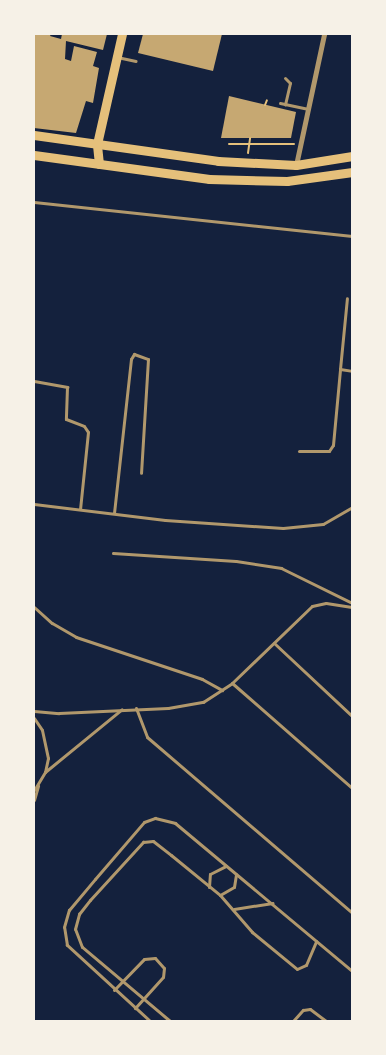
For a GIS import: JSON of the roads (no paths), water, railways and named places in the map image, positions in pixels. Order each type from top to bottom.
[{"type":"main road","points":[[99,164],[97,144],[122,34]]},
{"type":"main road","points":[[34,135],[246,163],[296,165],[352,156]]},
{"type":"main road","points":[[34,155],[209,179],[287,181],[352,172]]},
{"type":"street","points":[[296,165],[324,34]]},
{"type":"lane","points":[[117,57],[136,61]]},
{"type":"lane","points":[[285,78],[290,83],[285,104]]},
{"type":"lane","points":[[280,103],[308,109]]},
{"type":"lane","points":[[34,202],[352,236]]},
{"type":"lane","points":[[299,451],[324,453],[333,445],[348,298]]},
{"type":"lane","points":[[114,513],[131,359],[134,354],[148,359],[141,473]]},
{"type":"lane","points":[[340,369],[352,371]]},
{"type":"lane","points":[[34,381],[67,387],[66,419],[84,426],[88,432],[80,509]]},
{"type":"lane","points":[[34,504],[283,528],[322,524],[352,507]]},
{"type":"lane","points":[[113,553],[273,566],[304,578],[352,605]]},
{"type":"lane","points":[[34,711],[59,714],[203,702],[232,683],[312,606],[326,603],[352,605]]},
{"type":"lane","points":[[34,607],[52,624],[76,637],[129,658],[202,680],[223,690]]},
{"type":"lane","points":[[274,643],[352,716]]},
{"type":"lane","points":[[232,683],[352,788]]},
{"type":"lane","points":[[136,708],[147,737],[352,913]]},
{"type":"lane","points":[[44,772],[123,709]]},
{"type":"lane","points":[[34,718],[47,744],[44,772],[34,800]]},
{"type":"lane","points":[[34,790],[38,785]]},
{"type":"lane","points":[[150,1021],[67,945],[64,926],[69,910],[95,878],[144,822],[155,818],[175,823],[352,971]]},
{"type":"lane","points":[[170,1021],[82,947],[75,929],[79,914],[143,842],[153,841],[220,895],[252,932],[297,969],[306,965],[316,941]]},
{"type":"lane","points":[[209,887],[209,878],[213,870],[227,866]]},
{"type":"lane","points":[[104,868],[112,876]]},
{"type":"lane","points":[[220,895],[234,887],[236,874]]},
{"type":"lane","points":[[95,878],[102,887]]},
{"type":"lane","points":[[234,910],[273,903]]},
{"type":"lane","points":[[114,990],[144,959],[155,958],[165,972],[135,1008]]},
{"type":"lane","points":[[293,1021],[304,1010],[310,1009],[326,1021]]}]
